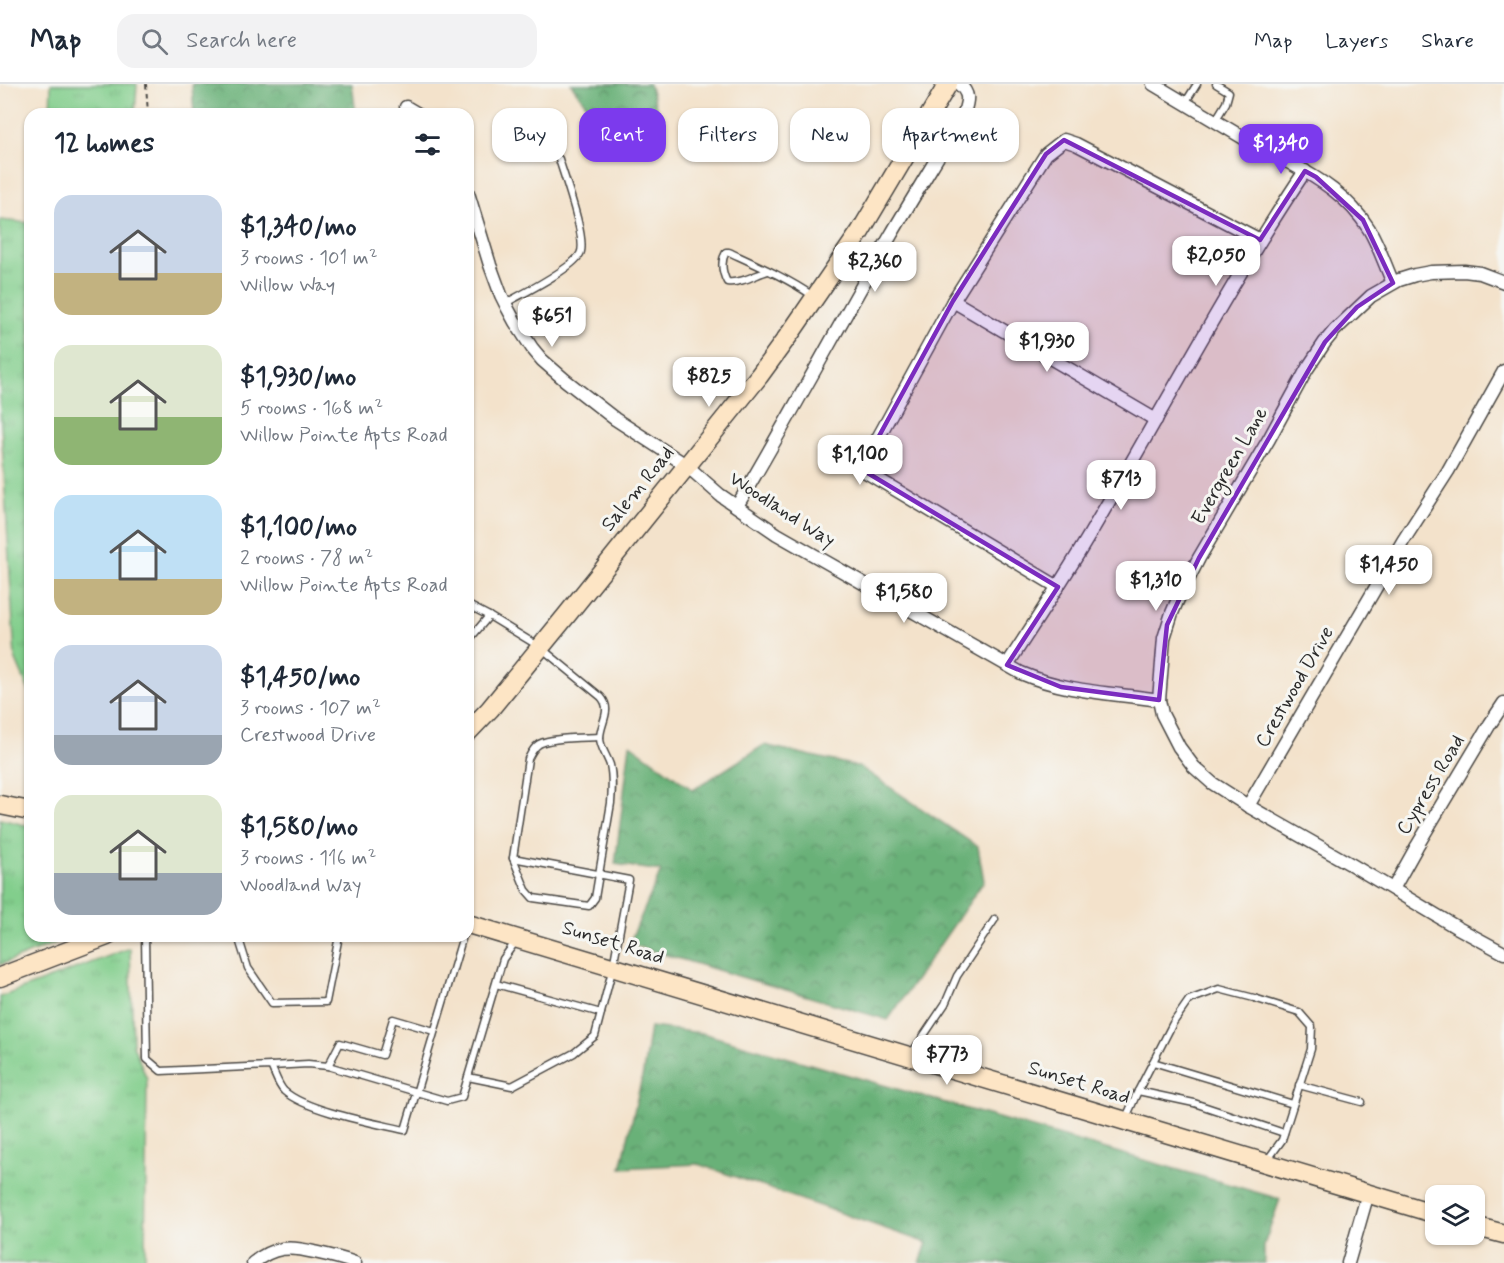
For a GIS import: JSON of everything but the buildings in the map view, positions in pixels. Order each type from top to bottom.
[{"type":"street","name":"Salem Road","points":[[474,726],[490,709],[759,376],[816,298],[875,208],[948,84]]},
{"type":"street","points":[[737,506],[887,242],[964,113],[968,99],[965,90],[959,84]]},
{"type":"street","points":[[1155,84],[1334,190],[1363,220],[1393,283]]},
{"type":"street","points":[[1058,587],[861,469],[953,301],[1046,154],[1064,140],[1076,144],[1260,240]]},
{"type":"street","points":[[1007,665],[1058,587],[1260,240],[1305,171]]},
{"type":"street","name":"Woodland Way","points":[[474,213],[505,304],[542,360],[615,419],[686,465],[720,495],[777,534],[1034,679],[1061,687],[1159,700]]},
{"type":"street","name":"Evergreen Lane","points":[[1504,282],[1480,273],[1447,270],[1414,276],[1393,283],[1358,307],[1325,342],[1307,369],[1178,599],[1167,625],[1162,650],[1159,700],[1162,714],[1185,758],[1202,776],[1248,806],[1456,927],[1504,952]]},
{"type":"street","points":[[953,301],[1156,420]]},
{"type":"street","name":"Crestwood Drive","points":[[1248,806],[1403,541],[1451,465],[1504,371]]},
{"type":"street","name":"Cypress Road","points":[[1393,890],[1417,846],[1504,703]]},
{"type":"street","points":[[0,805],[24,810]]},
{"type":"street","name":"Sunset Road","points":[[474,926],[1425,1211]]},
{"type":"street","points":[[0,977],[90,942]]},
{"type":"street","points":[[1348,1263],[1368,1193]]},
{"type":"street","points":[[1485,1229],[1504,1234]]},
{"type":"street","points":[[253,1263],[268,1253],[290,1248],[327,1254],[355,1263]]},
{"type":"lane","points":[[1185,103],[1197,84]]},
{"type":"lane","points":[[1215,121],[1226,103],[1229,92],[1216,84]]},
{"type":"lane","points":[[505,304],[555,275],[578,258],[582,250],[581,235],[560,162]]},
{"type":"lane","points":[[768,271],[741,281],[727,282],[722,262],[723,256],[729,252],[768,271],[800,287],[816,298]]},
{"type":"lane","points":[[474,608],[540,647],[606,702],[606,714],[600,737],[610,764],[612,788],[595,898],[589,906],[533,897],[526,890],[513,858],[528,759],[532,749],[540,743],[553,740],[600,737]]},
{"type":"lane","points":[[474,633],[489,616]]},
{"type":"lane","points":[[468,1077],[512,1086],[574,1053],[595,1036],[613,967],[629,880],[513,858]]},
{"type":"lane","points":[[910,1056],[945,1004],[957,976],[994,919]]},
{"type":"lane","points":[[145,942],[147,1059],[161,1071],[308,1064],[328,1066],[447,1101],[462,1097],[503,959],[518,939]]},
{"type":"lane","points":[[240,942],[248,968],[272,1003],[326,1002],[338,942]]},
{"type":"lane","points":[[271,1066],[283,1089],[298,1101],[334,1113],[405,1130],[461,942]]},
{"type":"lane","points":[[496,984],[601,1013]]},
{"type":"lane","points":[[1125,1121],[1173,1023],[1189,1000],[1219,989],[1254,998],[1299,1012],[1312,1027],[1311,1049],[1284,1133],[1266,1163]]},
{"type":"lane","points":[[328,1066],[340,1043],[382,1055],[393,1019],[434,1031]]},
{"type":"lane","points":[[1153,1062],[1293,1104]]},
{"type":"lane","points":[[1299,1085],[1362,1102]]},
{"type":"lane","points":[[1138,1091],[1194,1103],[1284,1133]]},
{"type":"path","points":[[146,84],[148,108]]},
{"type":"highlighted area","points":[[1064,140],[1260,240],[1305,171],[1316,177],[1363,220],[1393,283],[1357,307],[1325,342],[1199,558],[1167,625],[1159,700],[1061,687],[1007,665],[1058,587],[861,469],[953,301],[1046,154]]},
{"type":"green space","points":[[51,84],[137,84],[135,108],[50,108]]},
{"type":"green space","points":[[192,84],[352,84],[355,108],[194,108]]},
{"type":"green space","points":[[571,84],[649,84],[657,108],[589,108]]},
{"type":"green space","points":[[0,220],[24,222],[24,679],[15,658],[0,407]]},
{"type":"green space","points":[[630,744],[693,790],[764,745],[860,767],[978,847],[984,881],[888,1020],[629,944],[661,871],[615,864]]},
{"type":"green space","points":[[0,819],[24,825],[24,942],[58,942],[0,965]]},
{"type":"green space","points":[[130,948],[133,1045],[147,1079],[145,1263],[0,1263],[0,997]]},
{"type":"green space","points":[[650,1027],[702,1033],[1280,1199],[1264,1245],[1264,1263],[920,1263],[927,1243],[698,1164],[621,1168],[643,1073]]}]
